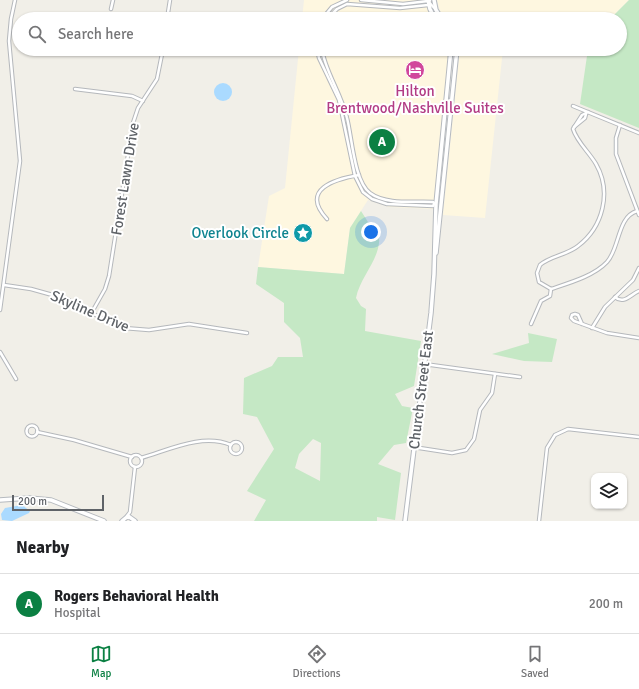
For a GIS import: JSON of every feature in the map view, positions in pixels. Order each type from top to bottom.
[{"type":"main road","points":[[434,0],[436,10]]},
{"type":"main road","points":[[429,2],[433,12]]},
{"type":"main road","name":"Church Street East","points":[[435,258],[435,204],[450,56]]},
{"type":"main road","name":"Church Street East","points":[[405,521],[413,447],[431,313],[435,258],[457,56]]},
{"type":"main road","points":[[0,500],[29,498],[51,500],[104,521]]},
{"type":"main road","points":[[122,521],[130,517],[135,521]]},
{"type":"street","points":[[12,12],[15,0]]},
{"type":"street","points":[[112,9],[113,0]]},
{"type":"street","points":[[168,12],[170,0]]},
{"type":"street","points":[[328,12],[332,7],[347,0]]},
{"type":"street","points":[[361,0],[403,4],[429,2]]},
{"type":"street","points":[[429,2],[436,10]]},
{"type":"street","points":[[334,12],[347,4],[400,8],[429,2]]},
{"type":"street","points":[[0,310],[20,157],[9,41],[12,14]]},
{"type":"street","name":"Forest Lawn Drive","points":[[92,312],[105,288],[109,276],[133,123],[143,101],[157,79],[162,56]]},
{"type":"street","points":[[319,56],[339,100],[355,176],[364,192],[380,202],[433,206],[435,204]]},
{"type":"street","points":[[324,56],[345,106],[359,175],[365,188],[376,197],[390,200],[433,202],[435,204]]},
{"type":"street","points":[[75,89],[132,96],[143,101]]},
{"type":"street","points":[[573,106],[639,133]]},
{"type":"street","points":[[587,113],[585,118],[573,129],[574,134],[597,165],[604,192],[603,207],[596,227],[581,244],[570,251],[544,262],[538,267],[538,281],[542,285],[551,289],[584,276],[605,264],[612,255],[627,218],[632,212],[637,210]]},
{"type":"street","points":[[620,125],[616,138],[616,154],[639,215]]},
{"type":"street","points":[[327,219],[318,204],[321,190],[331,181],[359,175]]},
{"type":"street","points":[[592,328],[603,310],[630,284],[639,268]]},
{"type":"street","name":"Skyline Drive","points":[[4,285],[34,289],[61,297],[92,312],[110,323],[131,330],[149,330],[189,324],[247,333]]},
{"type":"street","points":[[531,324],[540,301],[550,296],[551,289]]},
{"type":"street","points":[[615,298],[624,300],[639,291]]},
{"type":"street","points":[[582,324],[577,314],[572,315],[571,318],[574,321],[592,328],[616,335],[639,338]]},
{"type":"street","points":[[0,352],[16,378]]},
{"type":"street","points":[[424,364],[520,377]]},
{"type":"street","points":[[413,447],[452,453],[466,450],[474,439],[480,410],[492,393],[496,374]]},
{"type":"street","points":[[33,426],[36,428],[37,432],[31,437],[26,434],[26,430],[28,427],[33,426]]},
{"type":"street","points":[[539,521],[547,448],[555,435],[568,429],[639,437]]},
{"type":"street","points":[[37,432],[74,440],[132,457],[137,455],[141,458],[199,442],[215,441],[231,445],[238,442],[242,447],[241,451],[237,454],[233,453],[230,450],[231,445]]},
{"type":"street","points":[[130,517],[135,467],[131,463],[132,457]]},
{"type":"street","points":[[135,467],[141,464],[141,458]]},
{"type":"shaded area","points":[[304,0],[425,0],[429,12],[303,12]]},
{"type":"shaded area","points":[[437,0],[629,0],[617,12],[440,11]]},
{"type":"shaded area","points":[[298,56],[448,56],[435,209],[389,207],[368,200],[350,228],[344,274],[258,267],[269,196],[285,188]]},
{"type":"shaded area","points":[[459,56],[502,56],[485,218],[443,215]]},
{"type":"green space","points":[[629,0],[639,0],[639,128],[580,104],[587,56],[627,56],[627,12],[617,12]]},
{"type":"green space","points":[[361,211],[368,222],[376,227],[379,239],[378,250],[361,284],[356,298],[361,306],[366,309],[365,331],[421,341],[414,386],[395,394],[402,406],[413,408],[406,443],[394,445],[378,464],[401,473],[395,520],[377,517],[377,521],[254,521],[266,500],[247,491],[274,449],[257,417],[243,414],[244,378],[272,366],[278,357],[303,357],[300,338],[284,322],[284,303],[256,284],[258,267],[344,274],[350,228]],"holes":[[[313,439],[321,443],[320,481],[295,468],[299,454]]]},
{"type":"green space","points":[[528,333],[557,339],[552,362],[524,361],[492,354],[529,343]]},
{"type":"water","points":[[223,83],[229,86],[232,92],[229,98],[223,101],[217,98],[214,92],[217,86]]},
{"type":"water","points":[[22,505],[30,511],[29,513],[12,521],[2,520],[1,514],[5,508]]},
{"type":"place","name":"Hilton Brentwood/Nashville Suites","points":[[415,70]]},
{"type":"place","name":"Rogers Behavioral Health","points":[[382,142]]},
{"type":"place","name":"Overlook Circle","points":[[303,233]]}]
